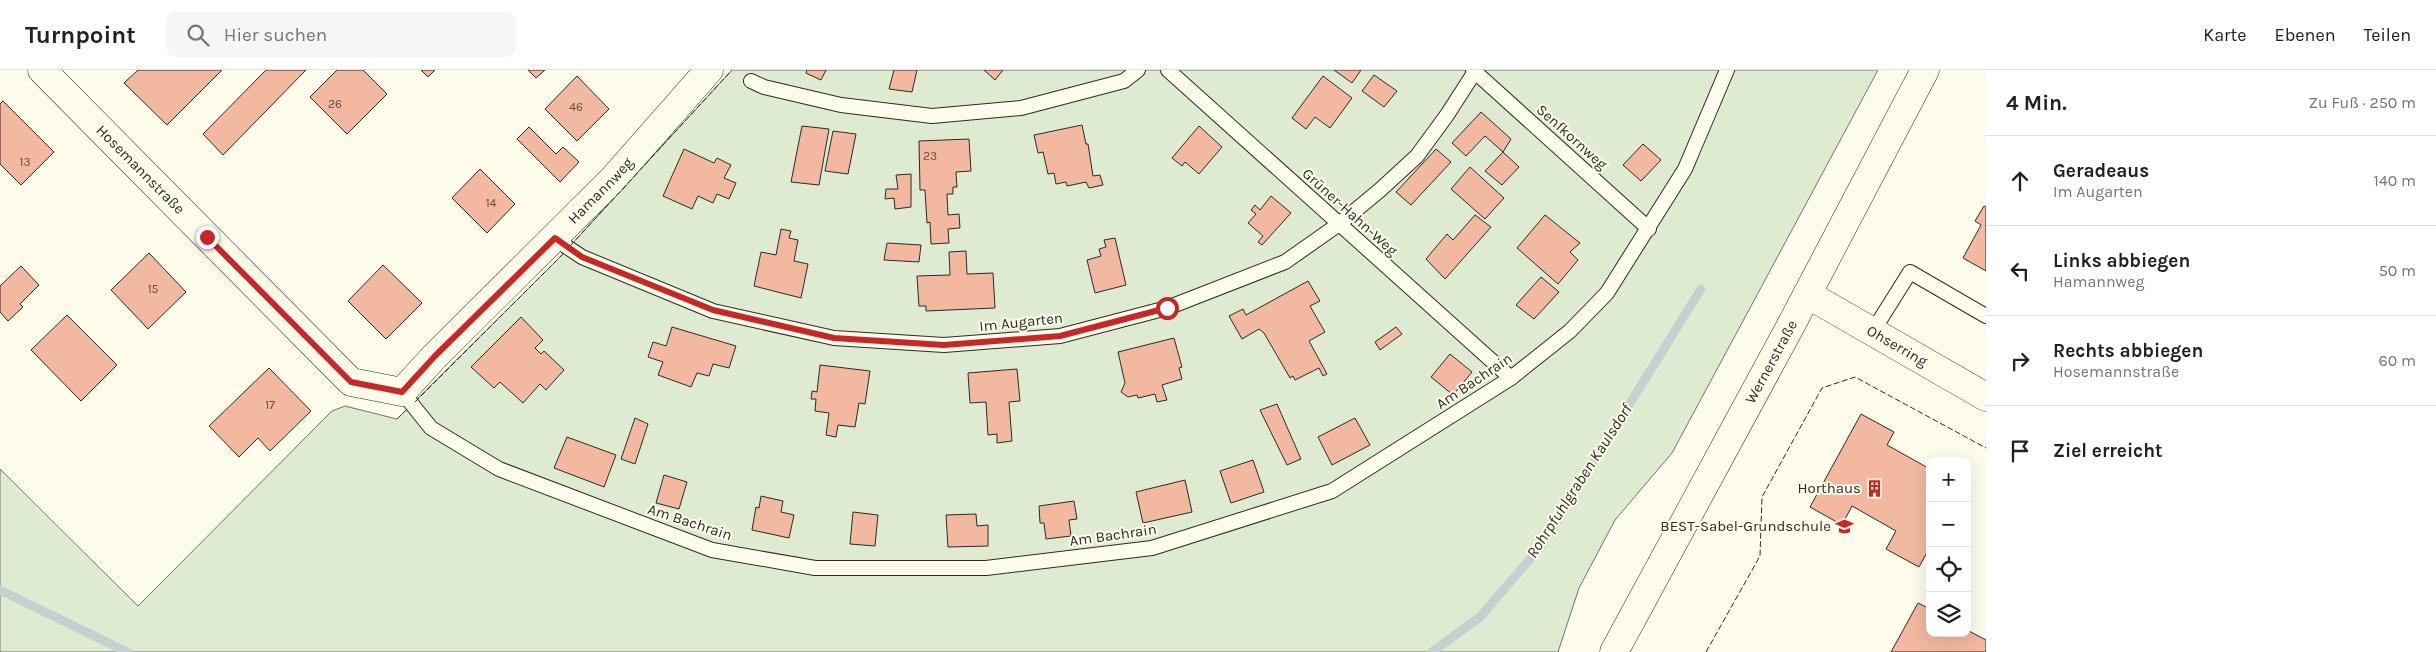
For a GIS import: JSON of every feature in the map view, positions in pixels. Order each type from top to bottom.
[{"type":"street","name":"Hosemannstraße","points":[[42,70],[351,382],[402,392]]},
{"type":"street","name":"Hamannweg","points":[[402,392],[435,356],[613,179],[710,70]]},
{"type":"street","name":"Wernerstraße","points":[[1614,652],[1925,70]]},
{"type":"street","name":"Ohserring","points":[[1807,294],[1986,397]]},
{"type":"lane","points":[[751,80],[764,87],[841,105],[932,116],[1021,108],[1124,81],[1138,70]]},
{"type":"lane","name":"Grüner-Hahn-Weg","points":[[1168,70],[1511,378]]},
{"type":"lane","name":"Am Bachrain","points":[[402,392],[431,428],[499,469],[712,550],[815,568],[986,568],[1152,548],[1332,491],[1511,378],[1570,330],[1607,293],[1686,168],[1727,70]]},
{"type":"lane","name":"Im Augarten","points":[[555,238],[582,257],[713,310],[834,338],[944,345],[1060,336],[1167,308],[1285,262],[1339,224],[1417,156],[1447,115],[1475,71]]},
{"type":"lane","name":"Senfkornweg","points":[[1475,71],[1649,229]]},
{"type":"lane","points":[[1873,331],[1910,272],[1986,316]]},
{"type":"green space","points":[[732,70],[1878,70],[1672,453],[1615,520],[1579,588],[1558,652],[0,652],[0,469],[138,606],[332,411],[345,406],[397,419],[558,259]]},
{"type":"building","points":[[138,70],[222,70],[167,125],[124,83]]},
{"type":"building","points":[[266,70],[306,70],[223,155],[203,134]]},
{"type":"building","points":[[337,70],[363,70],[387,94],[347,134],[310,97]]},
{"type":"building","points":[[421,70],[435,70],[428,77]]},
{"type":"building","points":[[528,70],[545,70],[536,78]]},
{"type":"building","points":[[807,70],[826,70],[821,80],[806,73]]},
{"type":"building","points":[[894,70],[917,70],[912,92],[889,89]]},
{"type":"building","points":[[984,70],[1003,70],[995,80]]},
{"type":"building","points":[[1334,70],[1361,70],[1352,83]]},
{"type":"building","points":[[1374,75],[1397,91],[1384,107],[1362,91]]},
{"type":"building","points":[[577,76],[609,109],[577,141],[545,109]]},
{"type":"building","points":[[1323,76],[1352,98],[1330,128],[1315,117],[1306,129],[1292,118]]},
{"type":"building","points":[[3,101],[54,152],[21,185],[0,164],[0,104]]},
{"type":"building","points":[[1481,112],[1511,139],[1503,152],[1485,136],[1466,156],[1452,143]]},
{"type":"building","points":[[1082,125],[1086,144],[1088,144],[1093,176],[1100,175],[1103,185],[1089,188],[1086,182],[1067,186],[1066,182],[1056,184],[1054,173],[1048,174],[1043,152],[1038,153],[1034,135]]},
{"type":"building","points":[[802,126],[829,129],[819,185],[791,182]]},
{"type":"building","points":[[1199,126],[1222,147],[1199,174],[1185,162],[1182,166],[1172,158]]},
{"type":"building","points":[[529,127],[556,154],[563,147],[579,162],[560,182],[517,139]]},
{"type":"building","points":[[833,131],[856,134],[848,174],[825,171]]},
{"type":"building","points":[[969,139],[971,171],[956,172],[957,187],[953,187],[953,194],[947,194],[948,215],[959,214],[960,228],[948,229],[949,243],[931,244],[930,222],[927,223],[925,190],[920,190],[919,141]]},
{"type":"building","points":[[1643,144],[1661,160],[1641,181],[1623,165]]},
{"type":"building","points":[[684,149],[714,163],[717,158],[731,165],[724,178],[736,183],[729,199],[717,194],[713,203],[698,196],[692,209],[663,196]]},
{"type":"building","points":[[1436,149],[1451,162],[1411,205],[1396,192]]},
{"type":"building","points":[[1503,152],[1519,167],[1502,185],[1485,171]]},
{"type":"building","points":[[1470,167],[1504,198],[1485,219],[1451,189]]},
{"type":"building","points":[[480,169],[515,204],[487,233],[452,198]]},
{"type":"building","points":[[911,174],[911,207],[895,209],[894,198],[885,199],[886,189],[898,189],[896,175]]},
{"type":"building","points":[[1271,196],[1291,213],[1262,245],[1258,242],[1263,236],[1248,223],[1256,214],[1251,210],[1255,205],[1260,210]]},
{"type":"building","points":[[1984,206],[1986,207],[1986,271],[1963,258],[1981,225],[1975,221]]},
{"type":"building","points":[[1475,215],[1491,227],[1445,279],[1426,259],[1447,234],[1453,240]]},
{"type":"building","points":[[1545,215],[1580,243],[1570,252],[1578,260],[1558,284],[1517,248]]},
{"type":"building","points":[[781,229],[791,231],[789,238],[798,240],[794,261],[808,264],[801,298],[754,286],[761,252],[776,255]]},
{"type":"building","points":[[1115,238],[1126,285],[1095,293],[1087,260],[1101,256],[1099,249],[1106,247],[1104,240]]},
{"type":"building","points":[[887,243],[921,245],[919,262],[884,260]]},
{"type":"building","points":[[966,251],[967,274],[993,273],[995,308],[926,311],[926,306],[919,306],[917,276],[950,275],[949,252]]},
{"type":"building","points":[[149,253],[186,292],[148,329],[111,290]]},
{"type":"building","points":[[383,265],[422,303],[386,339],[348,301]]},
{"type":"building","points":[[21,266],[39,285],[20,304],[23,307],[8,321],[0,312],[0,286]]},
{"type":"building","points":[[1541,277],[1559,292],[1534,319],[1516,305]]},
{"type":"building","points":[[1308,281],[1320,301],[1310,306],[1325,332],[1309,341],[1327,374],[1323,376],[1319,368],[1295,380],[1293,376],[1290,378],[1264,333],[1259,329],[1242,339],[1229,316],[1243,309],[1246,315]]},
{"type":"building","points":[[67,315],[117,365],[81,401],[31,350]]},
{"type":"building","points":[[521,317],[543,340],[535,348],[541,354],[544,351],[564,370],[546,390],[540,384],[523,403],[500,382],[494,388],[471,367]]},
{"type":"building","points":[[672,327],[736,346],[729,368],[713,364],[709,376],[697,373],[691,387],[658,375],[663,362],[648,357],[653,342],[666,346]]},
{"type":"building","points":[[1396,327],[1402,334],[1380,350],[1375,342]]},
{"type":"building","points":[[1174,338],[1182,367],[1179,368],[1182,379],[1162,385],[1167,400],[1157,402],[1155,394],[1138,398],[1137,395],[1128,397],[1121,392],[1125,383],[1118,352]]},
{"type":"building","points":[[1450,354],[1472,372],[1453,395],[1431,377]]},
{"type":"building","points":[[820,365],[870,371],[865,404],[859,403],[855,427],[838,425],[836,437],[826,435],[829,413],[815,411],[816,399],[811,399],[812,391],[817,392]]},
{"type":"building","points":[[269,368],[311,411],[270,451],[258,438],[239,457],[209,426]]},
{"type":"building","points":[[1017,369],[1020,401],[1009,402],[1012,441],[997,443],[997,434],[988,435],[986,402],[970,403],[968,373]]},
{"type":"building","points":[[1277,404],[1301,459],[1287,465],[1260,410]]},
{"type":"building","name":"Horthaus","points":[[1861,414],[1894,432],[1887,445],[1926,467],[1926,554],[1919,567],[1886,549],[1896,531],[1852,506],[1842,525],[1810,507]]},
{"type":"building","points":[[635,418],[648,424],[635,464],[621,459]]},
{"type":"building","points":[[1355,418],[1370,445],[1332,465],[1318,437]]},
{"type":"building","points":[[567,437],[616,455],[604,487],[554,468]]},
{"type":"building","points":[[1253,460],[1264,492],[1231,503],[1220,471]]},
{"type":"building","points":[[664,475],[687,482],[679,509],[656,503]]},
{"type":"building","points":[[1185,480],[1192,512],[1143,523],[1136,492]]},
{"type":"building","points":[[761,496],[783,501],[781,512],[794,515],[789,538],[752,530],[756,507],[759,508]]},
{"type":"building","points":[[1074,501],[1077,519],[1069,520],[1071,536],[1046,539],[1044,523],[1040,523],[1039,506]]},
{"type":"building","points":[[853,512],[878,515],[875,546],[850,544]]},
{"type":"building","points":[[976,514],[977,526],[988,525],[988,546],[948,547],[946,515]]},
{"type":"building","points":[[1918,603],[1926,607],[1926,637],[1971,637],[1971,632],[1986,640],[1986,652],[1891,652]]},
{"type":"waterway","name":"Rohrpfuhlgraben Kaulsdorf","points":[[1432,652],[1480,617],[1542,545],[1701,289]]},
{"type":"waterway","name":"Rohrpfuhlgraben Kaulsdorf","points":[[0,590],[127,652]]},
{"type":"fence","points":[[570,246],[732,70]]},
{"type":"fence","points":[[415,402],[565,252]]},
{"type":"fence","points":[[1706,652],[1760,556],[1762,497],[1822,388],[1855,377],[1986,448]]},
{"type":"fence","points":[[397,419],[409,407]]},
{"type":"place","name":"Horthaus","points":[[1875,488]]},
{"type":"place","name":"BEST-Sabel-Grundschule","points":[[1845,526]]},
{"type":"route","points":[[207,237],[351,382],[402,392],[435,356],[555,238],[568,249],[582,257],[713,310],[834,338],[944,345],[1060,336],[1167,308]]}]
